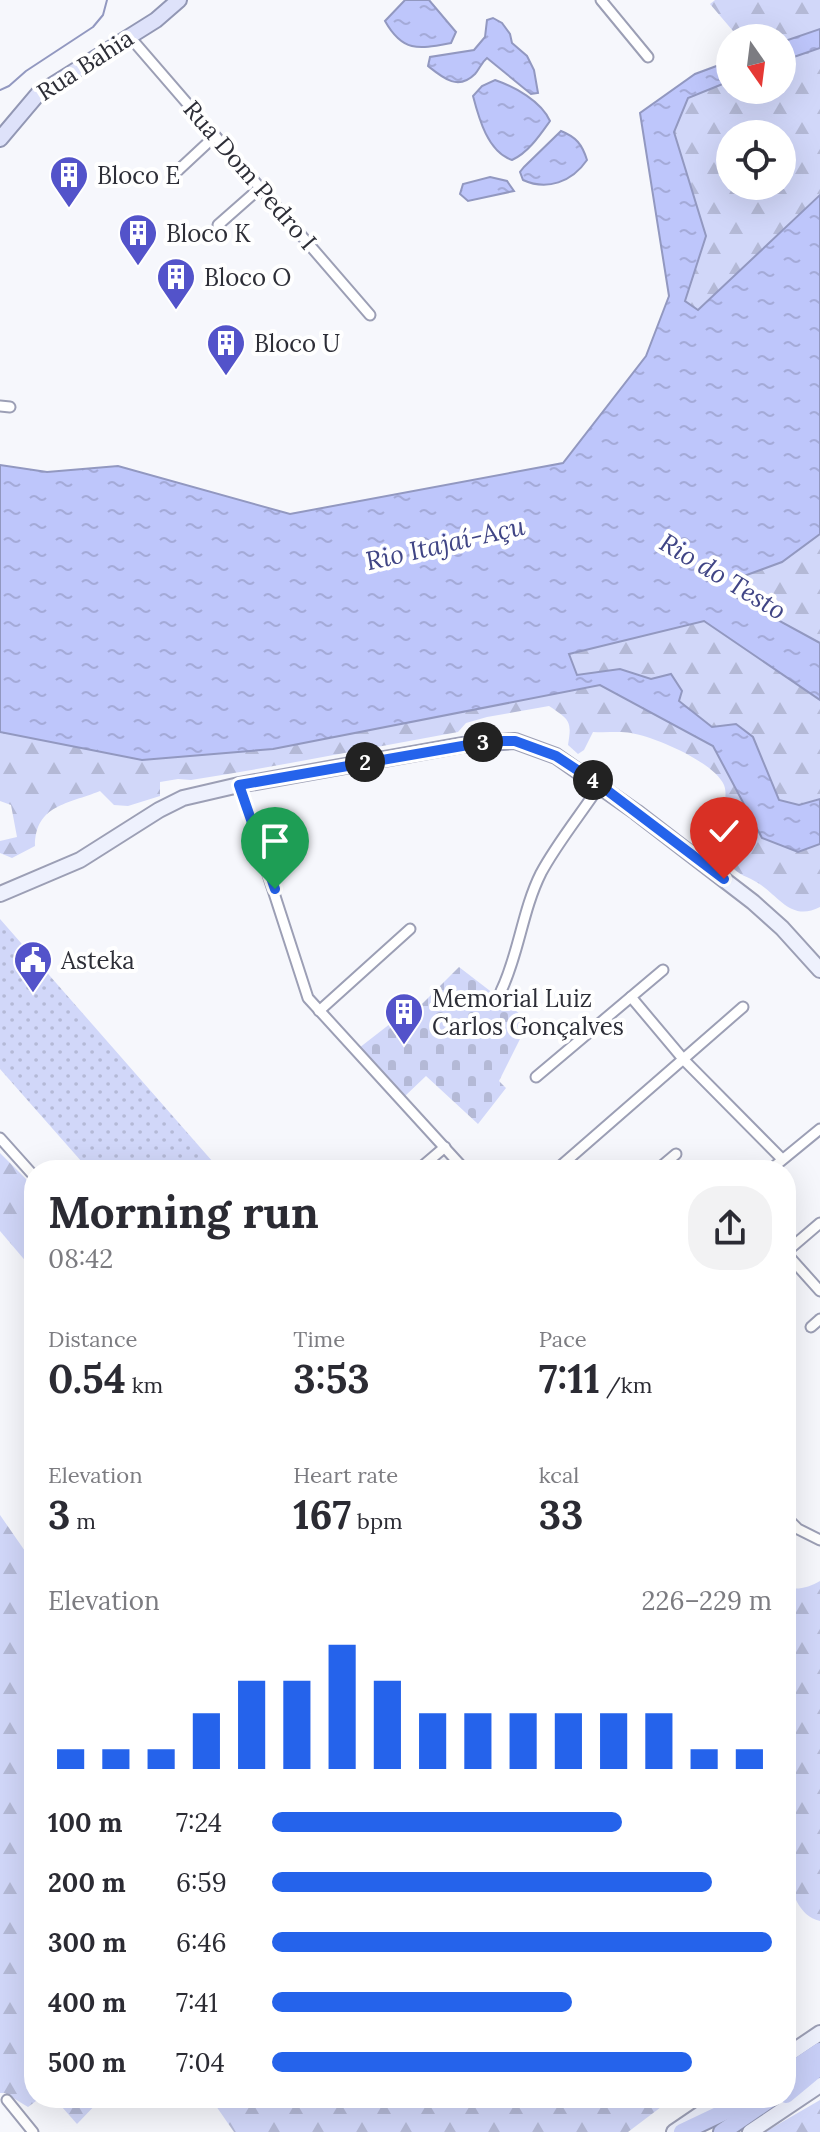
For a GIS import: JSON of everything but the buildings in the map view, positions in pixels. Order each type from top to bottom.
[{"type":"highway","points":[[796,2067],[820,2051]]},
{"type":"highway","points":[[796,2083],[820,2067]]},
{"type":"highway","points":[[796,2087],[820,2067]]},
{"type":"highway","points":[[682,2132],[731,2108]]},
{"type":"highway","points":[[699,2132],[735,2108]]},
{"type":"highway","points":[[722,2132],[757,2108]]},
{"type":"highway","points":[[738,2132],[770,2108]]},
{"type":"main road","name":"Rua Bahia","points":[[0,139],[38,94],[156,20],[179,0]]},
{"type":"street","points":[[601,0],[648,57]]},
{"type":"street","name":"Rua Dom Pedro I","points":[[129,36],[370,315]]},
{"type":"street","points":[[171,177],[215,136]]},
{"type":"street","points":[[218,225],[260,188]]},
{"type":"street","points":[[0,894],[80,860],[183,798],[462,745],[515,741],[556,756],[600,785],[753,902],[782,928],[820,970]]},
{"type":"street","points":[[239,785],[308,998],[456,1160]]},
{"type":"street","points":[[501,991],[512,968],[524,919],[542,873],[600,785]]},
{"type":"street","points":[[319,1011],[410,929]]},
{"type":"street","points":[[536,1077],[663,970]]},
{"type":"street","points":[[631,997],[684,1060],[782,1159],[820,1129]]},
{"type":"street","points":[[568,1160],[743,1007]]},
{"type":"street","points":[[0,1138],[24,1165]]},
{"type":"street","points":[[430,1160],[445,1147]]},
{"type":"street","points":[[669,1160],[676,1154]]},
{"type":"street","points":[[796,1243],[820,1223]]},
{"type":"street","points":[[796,1263],[820,1291]]},
{"type":"street","points":[[811,1327],[820,1319]]},
{"type":"street","points":[[796,1527],[820,1540]]},
{"type":"street","points":[[796,2049],[820,2033]]},
{"type":"street","points":[[796,2101],[820,2085]]},
{"type":"street","points":[[7,2100],[33,2132]]},
{"type":"street","points":[[674,2132],[709,2108]]},
{"type":"street","points":[[750,2132],[786,2108]]},
{"type":"green space","points":[[715,0],[820,0],[820,29],[796,37],[796,24],[727,24],[710,4]]},
{"type":"green space","points":[[820,48],[820,195],[698,310],[685,301],[705,236],[674,132],[688,98],[716,87],[716,104],[796,104],[796,56]]},
{"type":"green space","points":[[820,534],[820,643],[730,594],[741,577],[782,562]]},
{"type":"green space","points":[[704,621],[820,700],[820,799],[799,805],[779,800],[736,724],[712,727],[651,679],[620,669],[577,675],[569,653]]},
{"type":"green space","points":[[600,684],[713,746],[762,838],[798,852],[820,844],[820,907],[801,911],[786,906],[731,866],[732,860],[745,850],[747,844],[723,810],[724,785],[697,759],[668,745],[627,732],[593,732],[584,750],[578,754],[568,745],[568,722],[549,706],[466,723],[458,732],[224,775],[160,782],[160,796],[128,806],[114,805],[100,791],[65,803],[47,814],[36,832],[35,846],[12,858],[0,853],[0,841],[17,837],[11,805],[0,801],[0,732],[142,760],[273,749]]},
{"type":"green space","name":"Asteka","points":[[0,919],[211,1160],[80,1160],[0,1069]]},
{"type":"green space","points":[[459,967],[529,1021],[499,1081],[506,1088],[478,1124],[426,1076],[405,1096],[359,1048],[395,1020],[402,1024]]},
{"type":"green space","points":[[0,1153],[24,1177],[24,1259],[0,1231]]},
{"type":"green space","points":[[0,1515],[24,1550],[24,2105],[0,2093]]},
{"type":"green space","points":[[820,1581],[820,1921],[806,1914],[796,1899],[796,1589]]},
{"type":"green space","points":[[820,2100],[820,2132],[765,2132]]},
{"type":"green space","points":[[63,2108],[92,2108],[77,2124]]},
{"type":"green space","points":[[217,2108],[660,2108],[628,2132],[234,2132]]},
{"type":"water","points":[[405,0],[429,0],[456,32],[451,43],[421,47],[405,44],[398,39],[385,21]]},
{"type":"water","points":[[493,18],[502,23],[512,43],[527,56],[534,70],[538,93],[531,94],[487,58],[475,74],[463,82],[451,81],[428,66],[430,57],[474,50],[485,37],[487,20]]},
{"type":"water","points":[[820,29],[820,48],[796,56],[796,37]]},
{"type":"water","points":[[716,66],[716,87],[688,98],[674,132],[706,236],[685,301],[698,310],[820,195],[820,534],[782,562],[741,577],[730,594],[820,643],[820,700],[704,621],[569,654],[577,675],[620,669],[651,679],[671,674],[682,691],[679,701],[712,727],[736,724],[753,737],[779,800],[799,805],[820,799],[820,844],[798,852],[762,838],[713,746],[600,685],[273,749],[142,760],[0,732],[0,465],[47,472],[118,466],[290,514],[563,463],[646,356],[669,296],[640,113],[695,74]]},
{"type":"water","points":[[495,80],[527,96],[550,121],[538,138],[512,160],[491,142],[473,96],[482,86]]},
{"type":"water","points":[[561,131],[578,142],[583,150],[587,160],[581,168],[566,179],[550,184],[523,180],[520,172]]},
{"type":"water","points":[[490,177],[507,181],[514,191],[468,201],[460,194],[463,184]]},
{"type":"waterway","points":[[0,90],[93,27],[103,15],[107,0]]},
{"type":"place","name":"Bloco E","points":[[69,209]]},
{"type":"place","name":"Bloco K","points":[[138,267]]},
{"type":"place","name":"Bloco O","points":[[176,311]]},
{"type":"place","name":"Bloco U","points":[[226,377]]},
{"type":"place","name":"Asteka","points":[[33,994]]},
{"type":"place","name":"Memorial Luiz Carlos Gonçalves","points":[[404,1046]]},
{"type":"route","points":[[275,889],[239,785],[491,741],[515,741],[556,756],[600,785],[724,879]]},
{"type":"water label","name":"Rio Itajaí-Açu","points":[[445,543]]},
{"type":"water label","name":"Rio do Testo","points":[[723,576]]}]
